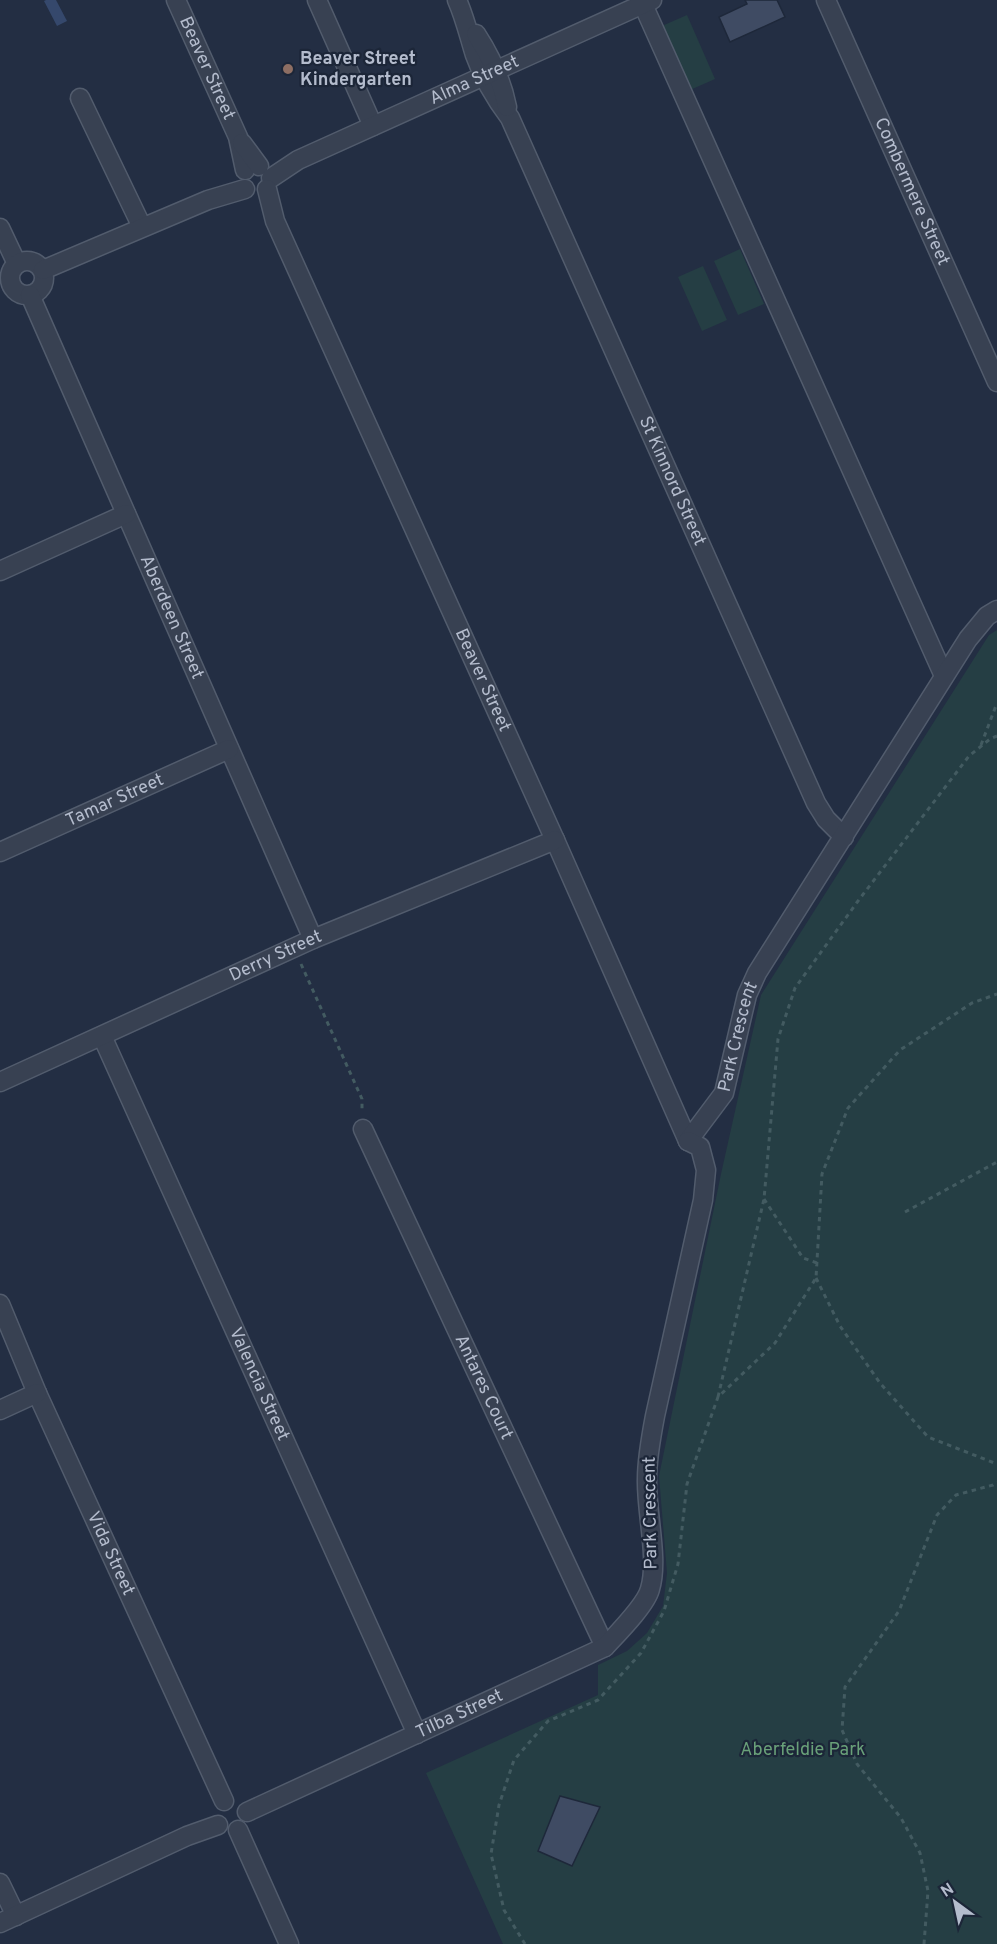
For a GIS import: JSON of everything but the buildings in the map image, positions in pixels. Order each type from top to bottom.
[{"type":"street","name":"Beaver Street","points":[[176,0],[555,840],[688,1141]]},
{"type":"street","points":[[317,0],[373,126]]},
{"type":"street","name":"St Kinnord Street","points":[[457,0],[466,20],[476,56],[490,73],[493,95],[510,118],[816,803],[826,819],[844,837]]},
{"type":"street","name":"Combermere Street","points":[[826,0],[997,382]]},
{"type":"street","points":[[645,1],[944,676]]},
{"type":"street","name":"Alma Street","points":[[43,270],[256,179],[645,1]]},
{"type":"street","points":[[80,98],[142,227]]},
{"type":"street","points":[[0,228],[17,264]]},
{"type":"street","points":[[31,261],[43,270],[45,279],[43,286],[30,296],[6,290],[10,275],[17,264],[31,261]]},
{"type":"street","name":"Aberdeen Street","points":[[30,296],[313,939]]},
{"type":"street","points":[[0,571],[126,514]]},
{"type":"street","name":"Park Crescent","points":[[650,1590],[653,1566],[646,1480],[650,1446],[703,1200],[706,1170],[700,1147],[688,1141],[724,1094],[744,1003],[757,974],[944,676],[987,616],[997,610]]},
{"type":"street","points":[[976,630],[997,621]]},
{"type":"street","name":"Tamar Street","points":[[0,852],[229,749]]},
{"type":"street","name":"Derry Street","points":[[0,1082],[313,939],[555,840]]},
{"type":"street","name":"Valencia Street","points":[[102,1036],[417,1734]]},
{"type":"street","name":"Antares Court","points":[[363,1129],[605,1647]]},
{"type":"street","name":"Vida Street","points":[[0,1304],[37,1393],[224,1801]]},
{"type":"street","points":[[0,1410],[37,1393]]},
{"type":"street","name":"Tilba Street","points":[[247,1812],[605,1647],[628,1623],[650,1590]]},
{"type":"street","points":[[235,1800],[244,1806],[247,1812],[245,1823],[238,1830],[227,1831],[215,1820],[216,1809],[224,1801],[235,1800]]},
{"type":"street","points":[[0,1883],[8,1919],[187,1836],[218,1825]]},
{"type":"street","points":[[238,1830],[289,1944]]},
{"type":"path","points":[[981,746],[997,703]]},
{"type":"path","points":[[525,1944],[504,1911],[491,1854],[499,1805],[514,1760],[548,1721],[598,1700],[641,1653],[664,1611],[678,1564],[687,1484],[718,1397],[764,1199],[778,1039],[795,988],[969,756],[997,736]]},
{"type":"path","points":[[294,948],[362,1099],[363,1129]]},
{"type":"path","points":[[718,1397],[775,1343],[816,1278],[822,1174],[848,1108],[900,1050],[972,1003],[997,994]]},
{"type":"path","points":[[905,1212],[997,1162]]},
{"type":"path","points":[[764,1199],[803,1258],[817,1263]]},
{"type":"path","points":[[816,1278],[840,1326],[880,1383],[928,1437],[997,1464]]},
{"type":"path","points":[[924,1944],[928,1891],[920,1853],[901,1818],[857,1764],[842,1730],[845,1688],[899,1611],[937,1515],[956,1495],[997,1482]]},
{"type":"green space","points":[[687,15],[715,79],[690,90],[662,26]]},
{"type":"green space","points":[[740,249],[764,304],[738,315],[714,261]]},
{"type":"green space","points":[[703,266],[727,320],[702,331],[678,277]]},
{"type":"green space","name":"Aberfeldie Park","points":[[997,630],[997,1944],[503,1944],[426,1773],[598,1695],[598,1665],[627,1651],[647,1633],[663,1606],[667,1573],[659,1476],[721,1174],[761,995],[989,635]]},
{"type":"water","points":[[56,0],[67,21],[57,26],[44,1]]},
{"type":"place","name":"Beaver Street Kindergarten","points":[[288,69]]}]
